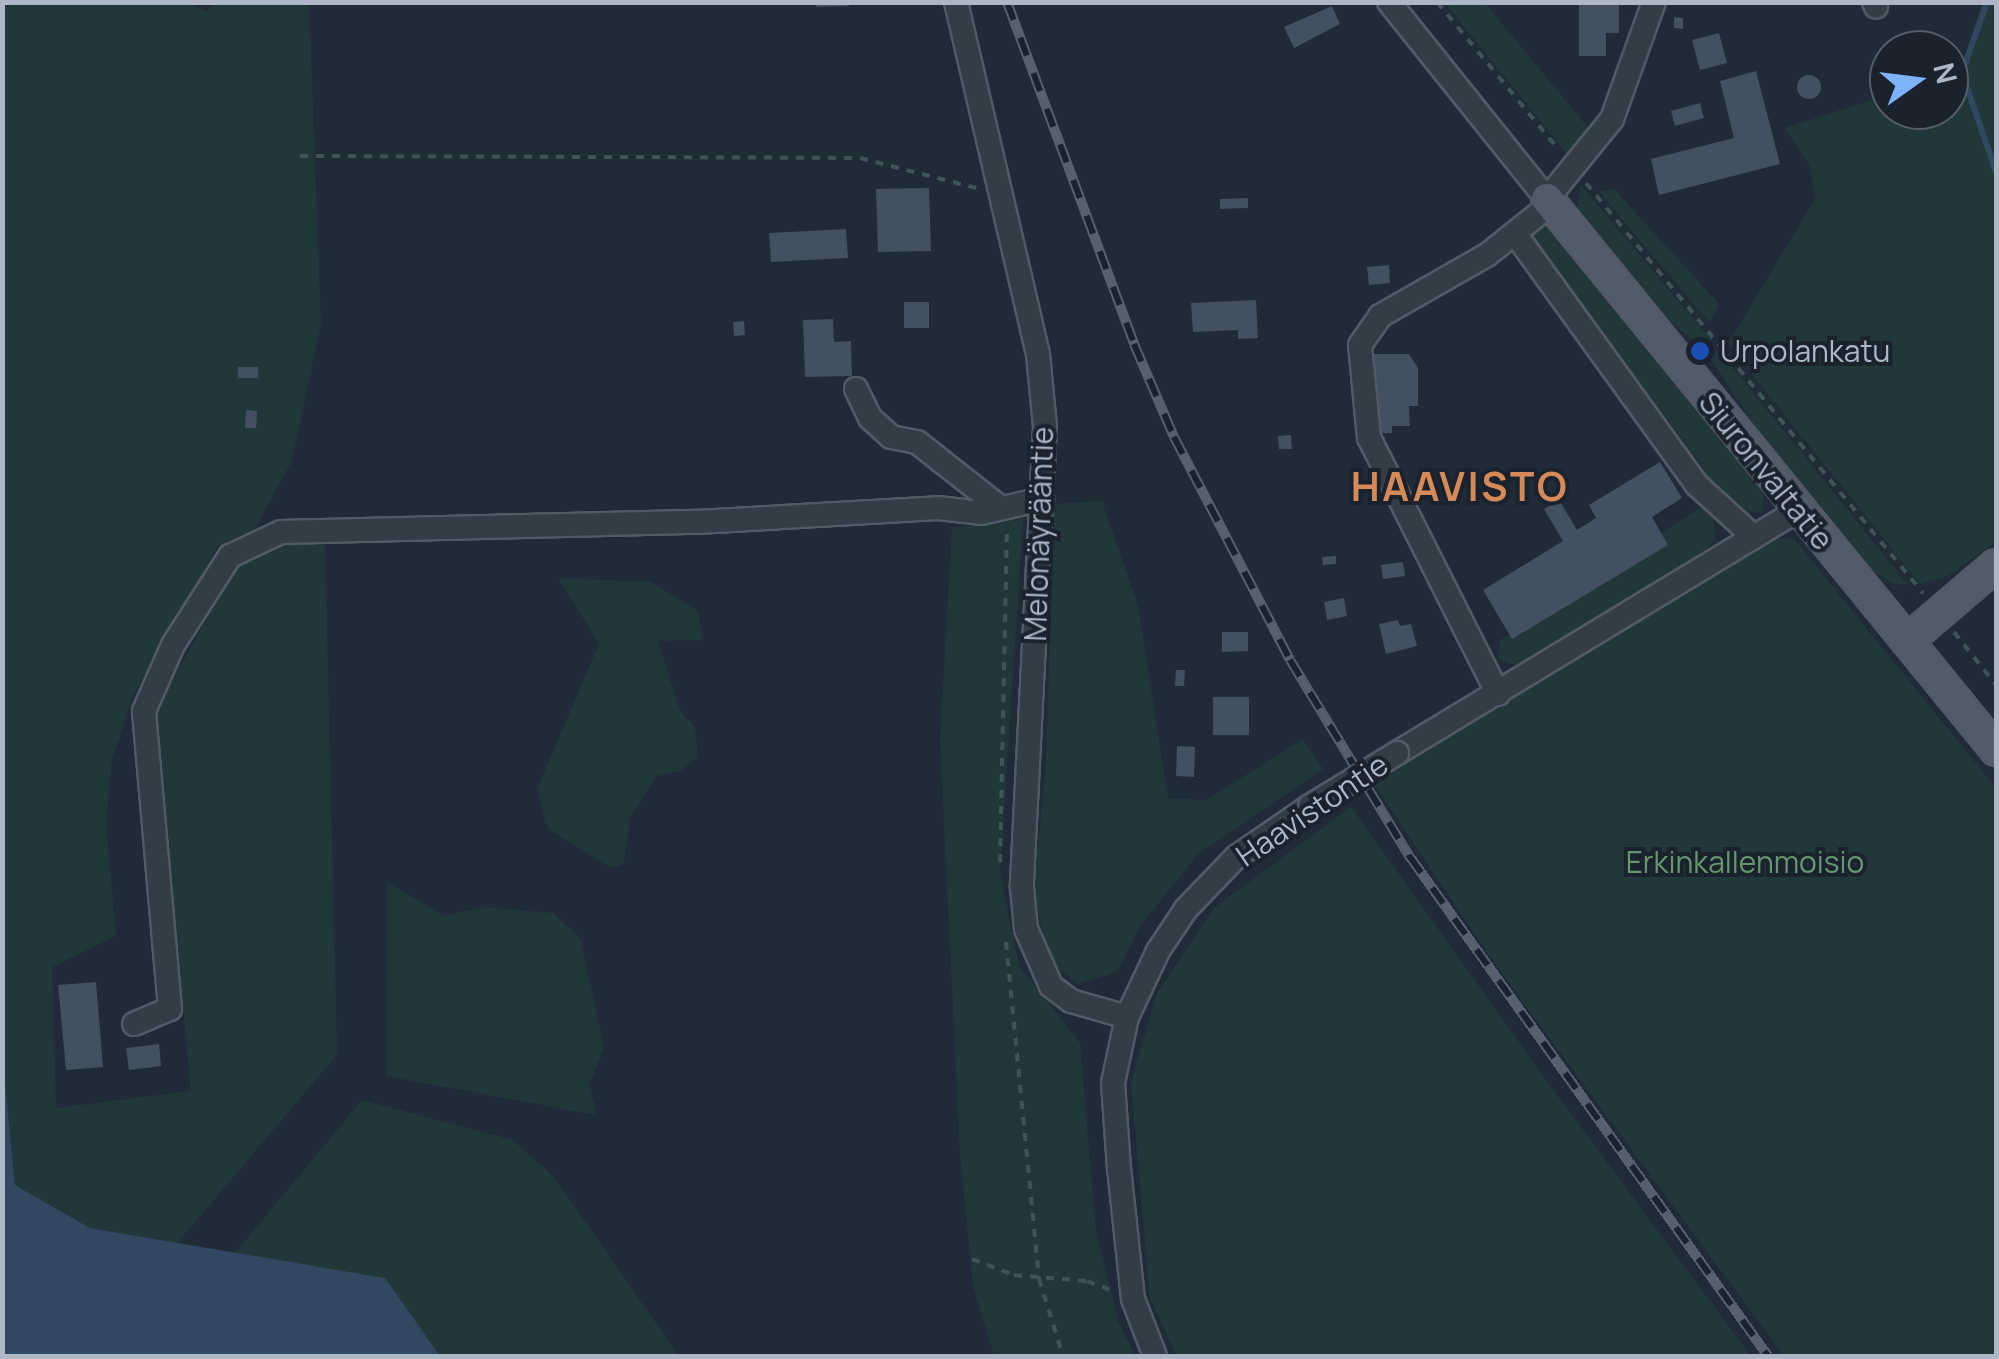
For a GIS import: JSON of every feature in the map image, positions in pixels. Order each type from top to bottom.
[{"type":"main road","name":"Siuronvaltatie","points":[[1549,201],[1797,511],[1996,750]]},
{"type":"main road","points":[[1907,641],[1996,565]]},
{"type":"street","name":"Melonäyrääntie","points":[[956,2],[1038,354],[1042,499],[1022,887],[1026,929],[1051,986],[1071,1001],[1127,1017]]},
{"type":"street","name":"Siuronvaltatie","points":[[1389,2],[1549,201]]},
{"type":"street","points":[[1498,694],[1369,438],[1360,345],[1380,316],[1516,235],[1549,201],[1612,120],[1654,2]]},
{"type":"street","points":[[1516,235],[1696,485],[1754,537]]},
{"type":"street","points":[[856,389],[870,418],[891,437],[917,442],[1004,507]]},
{"type":"street","points":[[134,1024],[170,1009],[144,711],[173,645],[230,556],[281,532],[1004,507],[1042,499]]},
{"type":"street","name":"Haavistontie","points":[[1155,1356],[1132,1299],[1113,1084],[1127,1017],[1158,950],[1186,909],[1236,857],[1310,806],[1797,511]]},
{"type":"path","points":[[1436,2],[1996,685]]},
{"type":"path","points":[[300,156],[860,158],[999,194]]},
{"type":"path","points":[[998,838],[1004,507]]},
{"type":"path","points":[[1016,1046],[1038,1279],[1063,1356]]},
{"type":"path","points":[[972,1258],[1038,1279],[1087,1281],[1132,1299]]},
{"type":"green space","points":[[186,2],[208,12],[212,3],[309,3],[321,323],[292,461],[255,528],[218,546],[132,698],[112,760],[106,823],[116,936],[52,967],[56,1108],[191,1091],[155,712],[234,570],[278,544],[325,542],[337,1055],[177,1243],[90,1228],[15,1185],[2,1064],[2,3]]},
{"type":"green space","points":[[1445,3],[1485,3],[1594,135],[1572,160]]},
{"type":"green space","points":[[1982,3],[1996,3],[1996,542],[1948,576],[1920,584],[1728,344],[1816,198],[1809,165],[1785,128],[1869,101],[1869,130],[1969,130],[1969,42]]},
{"type":"green space","points":[[1580,184],[1712,341],[1704,350],[1656,310],[1577,214]]},
{"type":"green space","points":[[1614,189],[1719,304],[1710,323],[1598,191]]},
{"type":"green space","points":[[1547,216],[1764,485],[1763,512],[1739,513],[1703,481],[1706,471],[1529,235]]},
{"type":"green space","points":[[1718,349],[1908,585],[1892,583],[1863,565],[1766,443],[1711,359]]},
{"type":"green space","points":[[1102,501],[1138,606],[1168,798],[1206,800],[1303,739],[1323,769],[1198,854],[1140,926],[1118,971],[1078,984],[1047,959],[1034,886],[1046,766],[1054,504]]},
{"type":"green space","points":[[1700,508],[1713,518],[1715,537],[1701,556],[1515,665],[1498,659],[1500,640],[1668,545],[1661,533]]},
{"type":"green space","points":[[1023,518],[1000,873],[1019,966],[1080,1043],[1096,1231],[1118,1321],[1135,1356],[994,1356],[973,1285],[960,1153],[940,738],[952,528]]},
{"type":"green space","name":"Erkinkallenmoisio","points":[[1769,539],[1794,539],[1996,788],[1996,1356],[1784,1356],[1500,971],[1370,779]]},
{"type":"green space","points":[[558,578],[651,582],[698,611],[703,640],[658,641],[680,711],[695,727],[698,757],[680,771],[656,776],[630,818],[624,864],[611,868],[548,829],[537,789],[599,644]]},
{"type":"green space","points":[[1351,807],[1554,1091],[1751,1356],[1177,1356],[1150,1299],[1131,1082],[1157,993],[1214,908]]},
{"type":"green space","points":[[387,882],[444,916],[482,907],[553,913],[580,938],[604,1047],[589,1086],[597,1115],[386,1076]]},
{"type":"green space","points":[[362,1100],[513,1140],[554,1177],[679,1356],[440,1356],[384,1278],[235,1253]]},
{"type":"water","points":[[3,1064],[15,1185],[90,1228],[385,1278],[440,1356],[3,1356]]},
{"type":"building","points":[[816,2],[848,2],[849,6],[816,7]]},
{"type":"building","points":[[1579,4],[1619,5],[1619,33],[1606,33],[1606,56],[1579,56]]},
{"type":"building","points":[[1332,6],[1340,24],[1294,48],[1284,27]]},
{"type":"building","points":[[1674,17],[1683,18],[1683,29],[1674,28]]},
{"type":"building","points":[[1719,33],[1727,63],[1700,70],[1692,40]]},
{"type":"building","points":[[1756,71],[1780,164],[1659,195],[1651,159],[1734,138],[1720,81]]},
{"type":"building","points":[[1809,75],[1821,87],[1809,99],[1797,87]]},
{"type":"building","points":[[1700,103],[1704,118],[1675,126],[1671,111]]},
{"type":"building","points":[[929,188],[931,251],[878,252],[876,189]]},
{"type":"building","points":[[1248,198],[1248,208],[1220,209],[1220,199]]},
{"type":"building","points":[[846,229],[848,258],[771,262],[769,233]]},
{"type":"building","points":[[1389,265],[1390,283],[1369,285],[1367,267]]},
{"type":"building","points":[[1256,300],[1258,338],[1238,339],[1238,330],[1193,332],[1191,303]]},
{"type":"building","points":[[904,302],[929,302],[929,328],[904,328]]},
{"type":"building","points":[[833,319],[834,342],[851,341],[852,376],[805,377],[803,320]]},
{"type":"building","points":[[744,321],[745,335],[734,336],[733,322]]},
{"type":"building","points":[[1373,354],[1409,354],[1418,368],[1418,406],[1409,406],[1410,426],[1392,426],[1392,433],[1373,433]]},
{"type":"building","points":[[238,367],[258,367],[258,378],[238,378]]},
{"type":"building","points":[[246,410],[257,411],[256,428],[245,428]]},
{"type":"building","points":[[1291,435],[1292,449],[1279,449],[1278,436]]},
{"type":"building","points":[[1660,462],[1682,498],[1652,517],[1668,545],[1512,639],[1483,590],[1563,541],[1544,509],[1559,500],[1577,530],[1596,518],[1589,505]]},
{"type":"building","points":[[1336,556],[1336,564],[1323,565],[1322,557]]},
{"type":"building","points":[[1403,562],[1405,576],[1383,579],[1381,565]]},
{"type":"building","points":[[1344,598],[1347,616],[1327,620],[1324,602]]},
{"type":"building","points":[[1398,620],[1400,626],[1411,624],[1417,646],[1386,654],[1379,624]]},
{"type":"building","points":[[1222,632],[1248,632],[1248,651],[1222,652]]},
{"type":"building","points":[[1176,670],[1185,670],[1184,686],[1175,686]]},
{"type":"building","points":[[1213,697],[1249,697],[1249,735],[1213,735]]},
{"type":"building","points":[[1177,746],[1195,747],[1194,777],[1176,776]]},
{"type":"building","points":[[96,982],[103,1067],[66,1070],[58,985]]},
{"type":"building","points":[[159,1044],[161,1066],[129,1070],[126,1048]]},
{"type":"waterway","points":[[1987,2],[1962,73],[1996,172]]},
{"type":"railway","points":[[1007,2],[1134,344],[1174,437],[1290,660],[1410,857],[1768,1356]]},
{"type":"place","name":"Urpolankatu","points":[[1700,351]]},
{"type":"district","name":"HAAVISTO","points":[[1460,486]]}]
